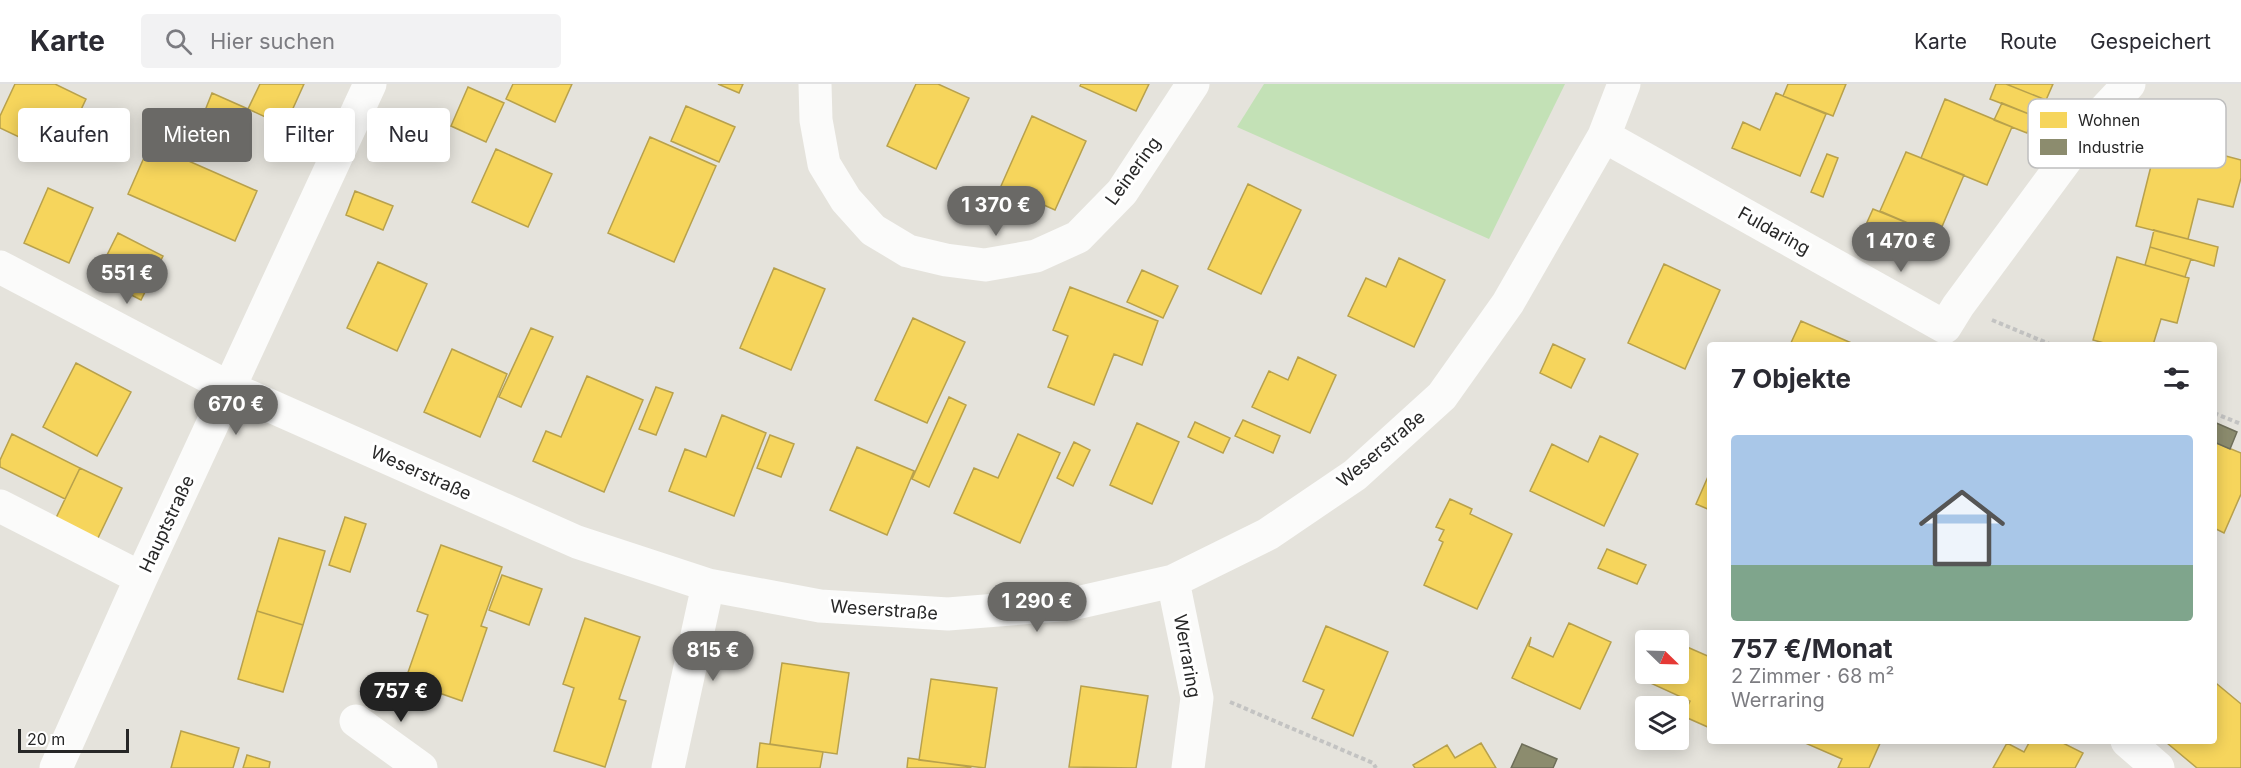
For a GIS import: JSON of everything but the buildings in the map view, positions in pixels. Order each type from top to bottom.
[{"type":"street","name":"Hauptstraße","points":[[56,768],[141,578],[370,84]]},
{"type":"street","name":"Leinering","points":[[815,84],[816,120],[824,164],[846,200],[873,230],[908,251],[946,260],[985,265],[1036,256],[1078,237],[1122,192],[1193,84]]},
{"type":"street","name":"Weserstraße","points":[[0,267],[230,388],[577,542],[708,585],[820,606],[948,614],[1072,604],[1173,581],[1268,534],[1355,475],[1442,396],[1508,303],[1604,136],[1624,84]]},
{"type":"street","points":[[2115,99],[2129,84]]},
{"type":"street","name":"Fuldaring","points":[[1604,136],[1945,326]]},
{"type":"street","points":[[1945,326],[2060,168]]},
{"type":"street","points":[[0,506],[141,578]]},
{"type":"street","name":"Werraring","points":[[1173,581],[1197,698],[1188,768]]},
{"type":"street","points":[[668,768],[708,585]]},
{"type":"street","points":[[356,721],[421,768]]},
{"type":"street","points":[[2130,744],[2158,768]]},
{"type":"path","points":[[1945,326],[2035,342]]},
{"type":"path","points":[[2217,414],[2241,424]]},
{"type":"path","points":[[1197,698],[1228,701],[1373,763],[1377,768]]},
{"type":"green space","points":[[1264,84],[1565,84],[1489,239],[1237,127]]}]
